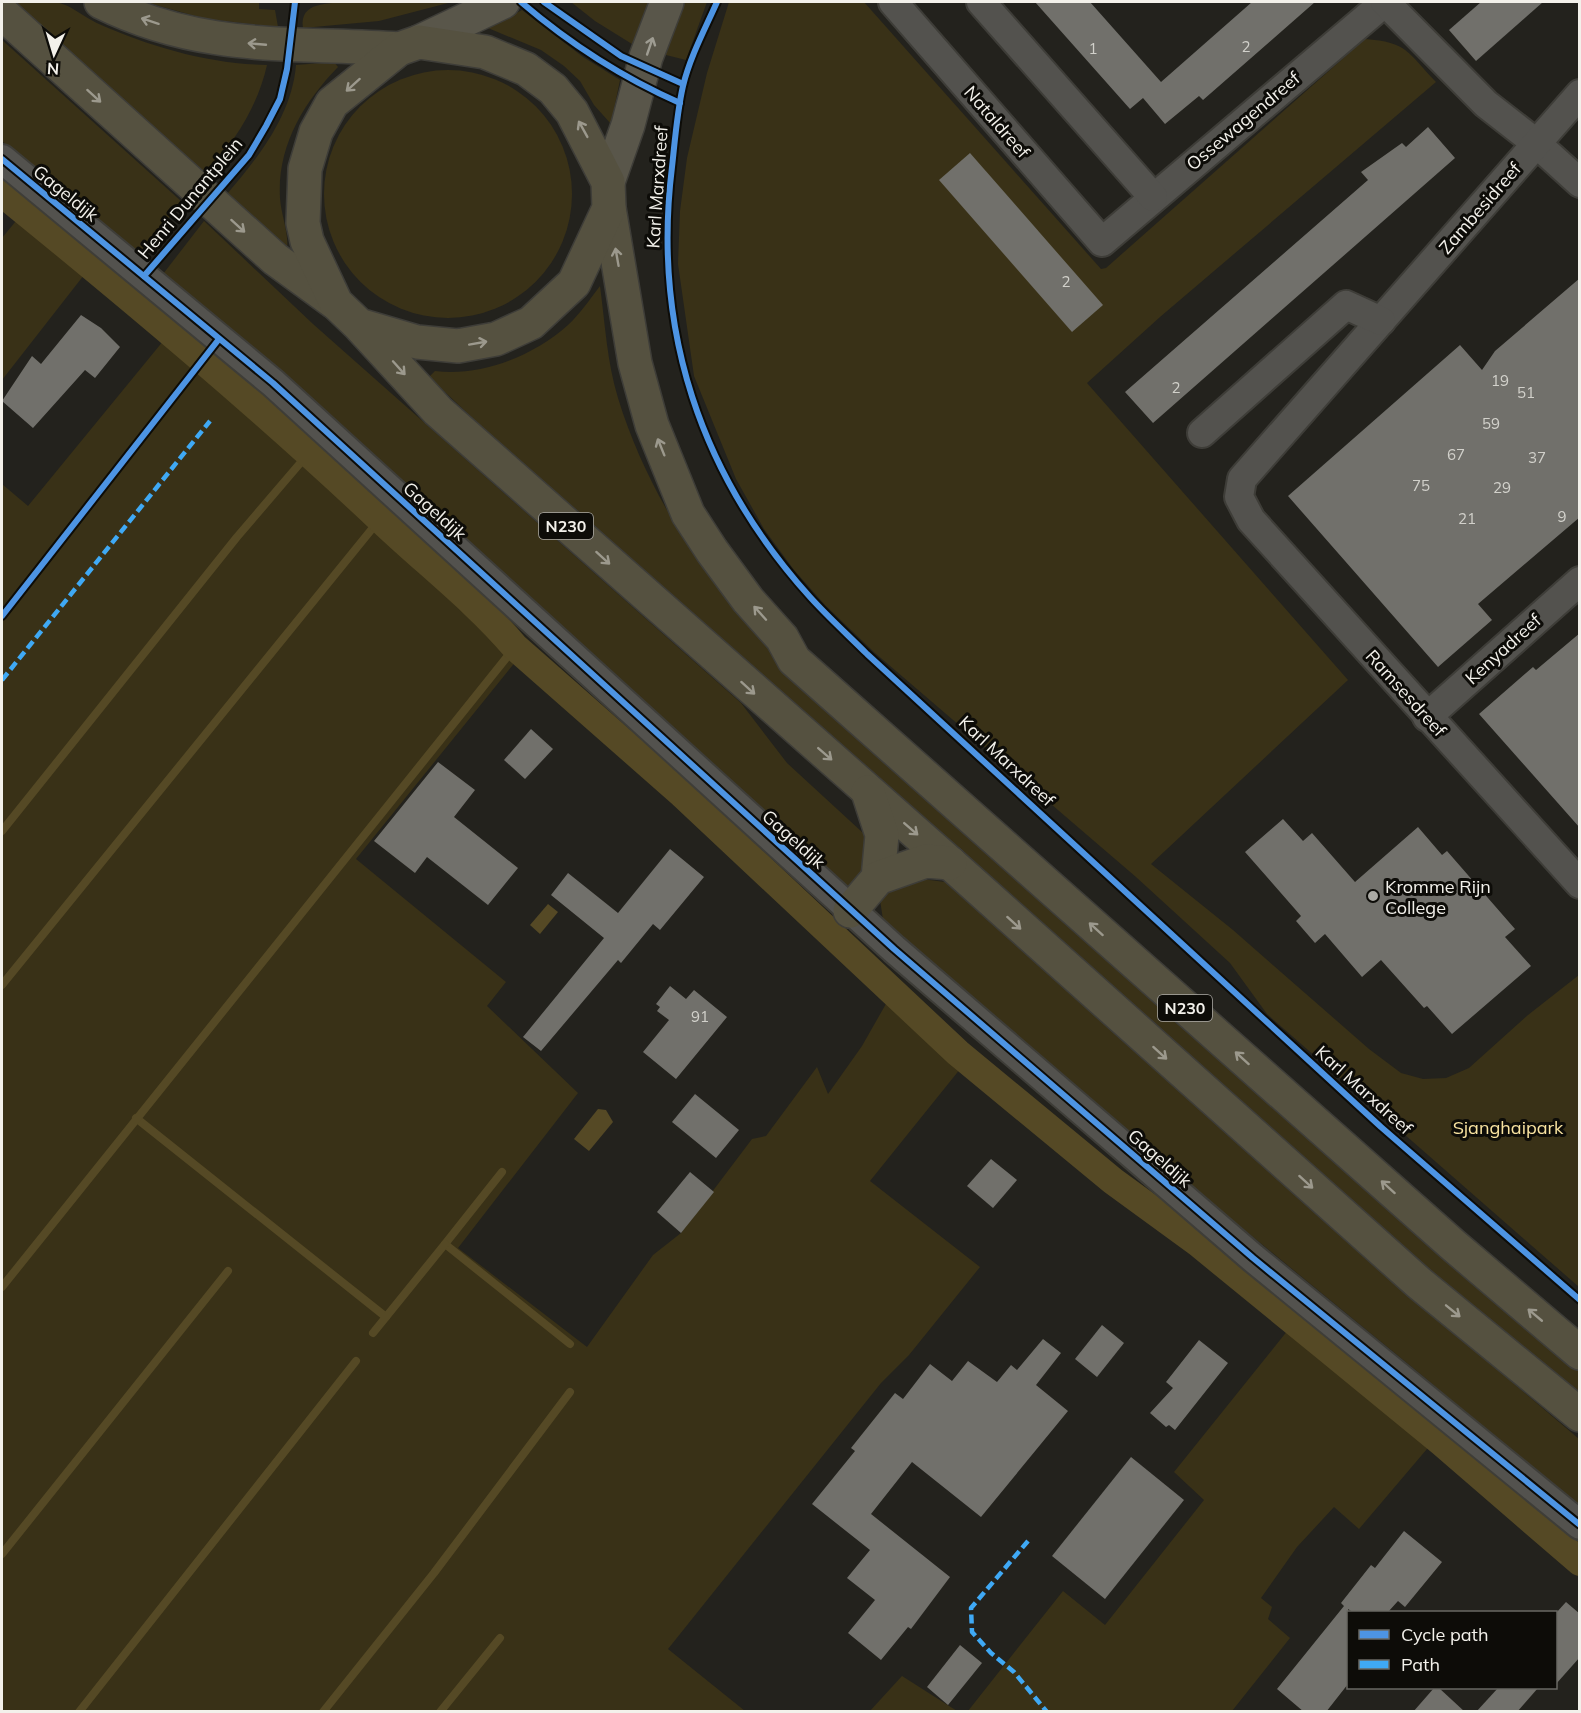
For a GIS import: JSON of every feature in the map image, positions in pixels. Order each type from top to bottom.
[{"type":"highway","name":"N230","points":[[100,2],[201,37],[255,44],[409,46],[485,52],[526,69],[553,89],[572,111],[608,195],[574,284],[552,306],[522,327],[496,339],[458,346],[417,342],[347,314],[307,241],[303,223],[305,169],[316,132],[332,103],[409,46]]},
{"type":"highway","name":"N230","points":[[2,13],[275,259],[347,314],[438,411],[950,863],[1419,1283],[1580,1415]]},
{"type":"highway","name":"Karl Marxdreef","points":[[608,195],[635,363],[652,425],[688,514],[748,600],[782,638],[794,660],[1453,1245],[1580,1353]]},
{"type":"highway","points":[[867,790],[882,835],[878,879]]},
{"type":"highway","points":[[850,911],[878,879],[926,861],[950,863]]},
{"type":"main road","points":[[409,46],[503,2]]},
{"type":"main road","points":[[608,195],[643,68],[667,2]]},
{"type":"street","name":"Nataldreef","points":[[893,2],[1102,242]]},
{"type":"street","points":[[981,2],[1153,197]]},
{"type":"street","name":"Ossewagendreef","points":[[1102,242],[1385,2],[1486,104],[1536,143],[1580,183]]},
{"type":"street","name":"Zambesidreef","points":[[1239,497],[1242,479],[1580,94]]},
{"type":"street","name":"Gageldijk","points":[[2,159],[273,383],[850,911],[1253,1258],[1580,1525]]},
{"type":"street","points":[[1202,433],[1346,305],[1381,321]]},
{"type":"street","name":"Ramsesdreef","points":[[1239,497],[1251,520],[1580,884]]},
{"type":"street","name":"Kenyadreef","points":[[1427,717],[1580,581]]},
{"type":"green space","points":[[8,2],[60,3],[99,24],[160,47],[202,58],[267,65],[263,81],[243,124],[206,175]]},
{"type":"green space","points":[[144,2],[259,2],[259,9],[275,10],[278,27],[207,19]]},
{"type":"green space","points":[[347,2],[452,2],[379,21],[303,28],[303,19],[310,8]]},
{"type":"green space","points":[[571,2],[649,2],[632,44],[595,21]]},
{"type":"green space","points":[[685,2],[707,2],[686,60],[662,54]]},
{"type":"green space","name":"Sjanghaipark","points":[[729,2],[864,2],[1101,269],[1106,268],[1365,39],[1399,46],[1413,56],[1436,82],[1160,317],[1087,383],[1348,680],[1151,864],[1233,930],[1369,1049],[1401,1073],[1423,1079],[1446,1078],[1469,1068],[1528,1015],[1579,975],[1579,1287],[1267,1014],[1230,963],[1136,877],[875,653],[825,605],[794,570],[764,529],[736,479],[694,376],[678,264],[680,211],[687,158],[707,73]]},
{"type":"green space","points":[[522,10],[583,57],[620,80],[611,124],[594,105],[580,81],[564,66],[541,50],[488,28]]},
{"type":"green space","points":[[2,40],[182,202],[139,254],[2,141]]},
{"type":"green space","points":[[334,62],[338,67],[303,111],[283,161],[280,198],[287,248],[227,194],[272,135],[288,101],[296,65]]},
{"type":"green space","points":[[436,70],[460,70],[484,75],[507,84],[536,106],[552,125],[563,146],[570,170],[572,194],[570,218],[563,242],[552,263],[536,282],[517,298],[496,309],[460,318],[436,318],[412,313],[389,304],[369,290],[352,273],[338,253],[329,230],[324,206],[324,182],[329,158],[338,135],[352,115],[369,98],[389,84],[412,75]]},
{"type":"green space","points":[[2,171],[108,259],[100,267],[2,187]]},
{"type":"green space","points":[[25,210],[91,266],[2,380],[2,238]]},
{"type":"green space","points":[[204,221],[313,324],[741,703],[787,763],[862,832],[874,847],[856,885],[840,886],[163,274]]},
{"type":"green space","points":[[600,286],[614,384],[632,438],[669,513],[691,549],[741,617],[797,679],[1579,1369],[1579,1400],[1484,1321],[548,489],[429,377],[435,371],[470,371],[523,355],[554,336],[572,321]]},
{"type":"green space","points":[[173,329],[314,446],[529,645],[356,859],[506,982],[487,1006],[578,1093],[458,1248],[587,1347],[653,1255],[681,1233],[752,1139],[766,1136],[817,1067],[828,1094],[862,1046],[895,988],[973,1053],[870,1181],[980,1267],[909,1355],[881,1383],[668,1649],[745,1711],[2,1711],[2,484],[28,506]]},
{"type":"green space","points":[[922,879],[945,882],[1487,1361],[1579,1439],[1579,1509],[1424,1377],[1103,1114],[884,926],[880,900],[897,884]]},
{"type":"green space","points":[[1296,1320],[1438,1436],[1359,1529],[1334,1507],[1297,1547],[1261,1598],[1272,1607],[1268,1619],[1290,1638],[1232,1711],[968,1711],[1063,1591],[1105,1625],[1204,1500],[1174,1472]]},
{"type":"green space","points":[[902,1676],[957,1711],[870,1711]]},
{"type":"shaded area","points":[[548,904],[558,912],[540,934],[530,925]]},
{"type":"shaded area","points":[[598,1109],[606,1110],[613,1122],[589,1151],[574,1139]]},
{"type":"building","points":[[1035,2],[1090,2],[1161,82],[1252,2],[1315,2],[1203,100],[1199,96],[1165,124],[1143,98],[1130,109]]},
{"type":"building","points":[[1481,2],[1543,2],[1476,61],[1449,30]]},
{"type":"building","points":[[1428,127],[1455,158],[1153,423],[1125,392],[1368,180],[1361,172],[1402,143],[1406,147]]},
{"type":"building","points":[[970,153],[1103,305],[1072,332],[939,180]]},
{"type":"building","points":[[1580,278],[1580,517],[1478,604],[1492,620],[1438,667],[1288,496],[1460,345],[1482,370],[1495,351]]},
{"type":"building","points":[[81,315],[101,328],[120,347],[95,378],[85,370],[33,428],[2,401],[32,356],[41,364]]},
{"type":"building","points":[[1580,633],[1580,828],[1479,714],[1533,667],[1536,670]]},
{"type":"building","points":[[531,729],[553,749],[525,779],[504,760]]},
{"type":"building","points":[[438,762],[475,790],[454,817],[518,868],[488,905],[427,857],[415,873],[374,841]]},
{"type":"building","points":[[1283,819],[1303,841],[1312,833],[1355,882],[1418,827],[1442,855],[1447,851],[1515,929],[1505,937],[1531,966],[1452,1034],[1427,1006],[1424,1008],[1381,960],[1362,977],[1325,934],[1315,943],[1296,921],[1301,916],[1245,852]]},
{"type":"building","points":[[670,849],[704,877],[660,930],[653,924],[621,963],[618,960],[541,1051],[523,1037],[604,938],[551,895],[568,873],[618,913]]},
{"type":"building","points":[[670,986],[686,999],[694,990],[727,1017],[676,1079],[643,1052],[669,1020],[657,1011],[660,1007],[656,1004]]},
{"type":"building","points":[[695,1094],[739,1130],[716,1158],[672,1122]]},
{"type":"building","points":[[991,1159],[1017,1180],[993,1208],[967,1186]]},
{"type":"building","points":[[690,1172],[714,1192],[681,1233],[657,1212]]},
{"type":"building","points":[[1102,1325],[1124,1343],[1097,1377],[1075,1359]]},
{"type":"building","points":[[1043,1339],[1061,1353],[1036,1385],[1068,1411],[981,1517],[912,1462],[871,1514],[950,1577],[911,1629],[908,1627],[881,1660],[848,1633],[875,1600],[847,1578],[870,1550],[812,1504],[855,1451],[851,1448],[895,1393],[903,1399],[930,1364],[952,1381],[968,1361],[997,1382],[1011,1365],[1017,1370]]},
{"type":"building","points":[[1199,1340],[1228,1363],[1175,1430],[1169,1425],[1166,1427],[1150,1413],[1173,1388],[1166,1382]]},
{"type":"building","points":[[1131,1457],[1184,1500],[1105,1599],[1052,1556]]},
{"type":"building","points":[[1404,1531],[1442,1562],[1405,1607],[1398,1601],[1389,1611],[1351,1611],[1348,1609],[1347,1685],[1326,1712],[1304,1712],[1277,1689],[1344,1606],[1341,1603],[1371,1565],[1375,1568]]},
{"type":"building","points":[[1566,1602],[1580,1614],[1580,1657],[1557,1683],[1557,1612]]},
{"type":"building","points":[[960,1645],[982,1663],[948,1705],[927,1687]]},
{"type":"building","points":[[1433,1689],[1440,1689],[1465,1712],[1413,1712]]},
{"type":"building","points":[[1497,1689],[1537,1689],[1517,1712],[1476,1712]]},
{"type":"waterway","points":[[2,193],[146,312],[288,435],[467,597],[515,647],[682,794],[958,1053],[1113,1181],[1198,1243],[1324,1346],[1441,1442],[1580,1562]]},
{"type":"waterway","points":[[2,831],[237,537],[308,454]]},
{"type":"waterway","points":[[2,985],[380,519]]},
{"type":"waterway","points":[[2,1287],[515,647]]},
{"type":"waterway","points":[[136,1118],[386,1317]]},
{"type":"waterway","points":[[502,1172],[445,1244],[570,1344]]},
{"type":"waterway","points":[[373,1333],[445,1244]]},
{"type":"waterway","points":[[2,1554],[228,1271]]},
{"type":"waterway","points":[[79,1712],[356,1361]]},
{"type":"waterway","points":[[323,1712],[434,1573],[570,1392]]},
{"type":"waterway","points":[[440,1712],[500,1638]]},
{"type":"marked path","points":[[2,680],[210,421]]},
{"type":"marked path","points":[[1028,1541],[971,1608],[972,1632],[991,1653],[1014,1672],[1047,1712]]},
{"type":"cycle path","name":"Henri Dunantplein","points":[[144,276],[249,155],[266,126],[280,99],[287,69],[295,2]]},
{"type":"cycle path","points":[[521,2],[558,32],[597,58],[637,82],[680,103]]},
{"type":"cycle path","points":[[544,2],[621,56],[683,84]]},
{"type":"cycle path","points":[[717,2],[690,64],[679,106],[668,227],[670,285],[678,342],[692,397],[713,450],[739,501],[772,550],[810,597],[867,654],[1381,1127],[1580,1300]]},
{"type":"cycle path","points":[[2,159],[273,383],[894,949],[1253,1258],[1580,1525]]},
{"type":"cycle path","points":[[2,616],[219,339]]},
{"type":"place","name":"Kromme Rijn College","points":[[1373,896]]}]
